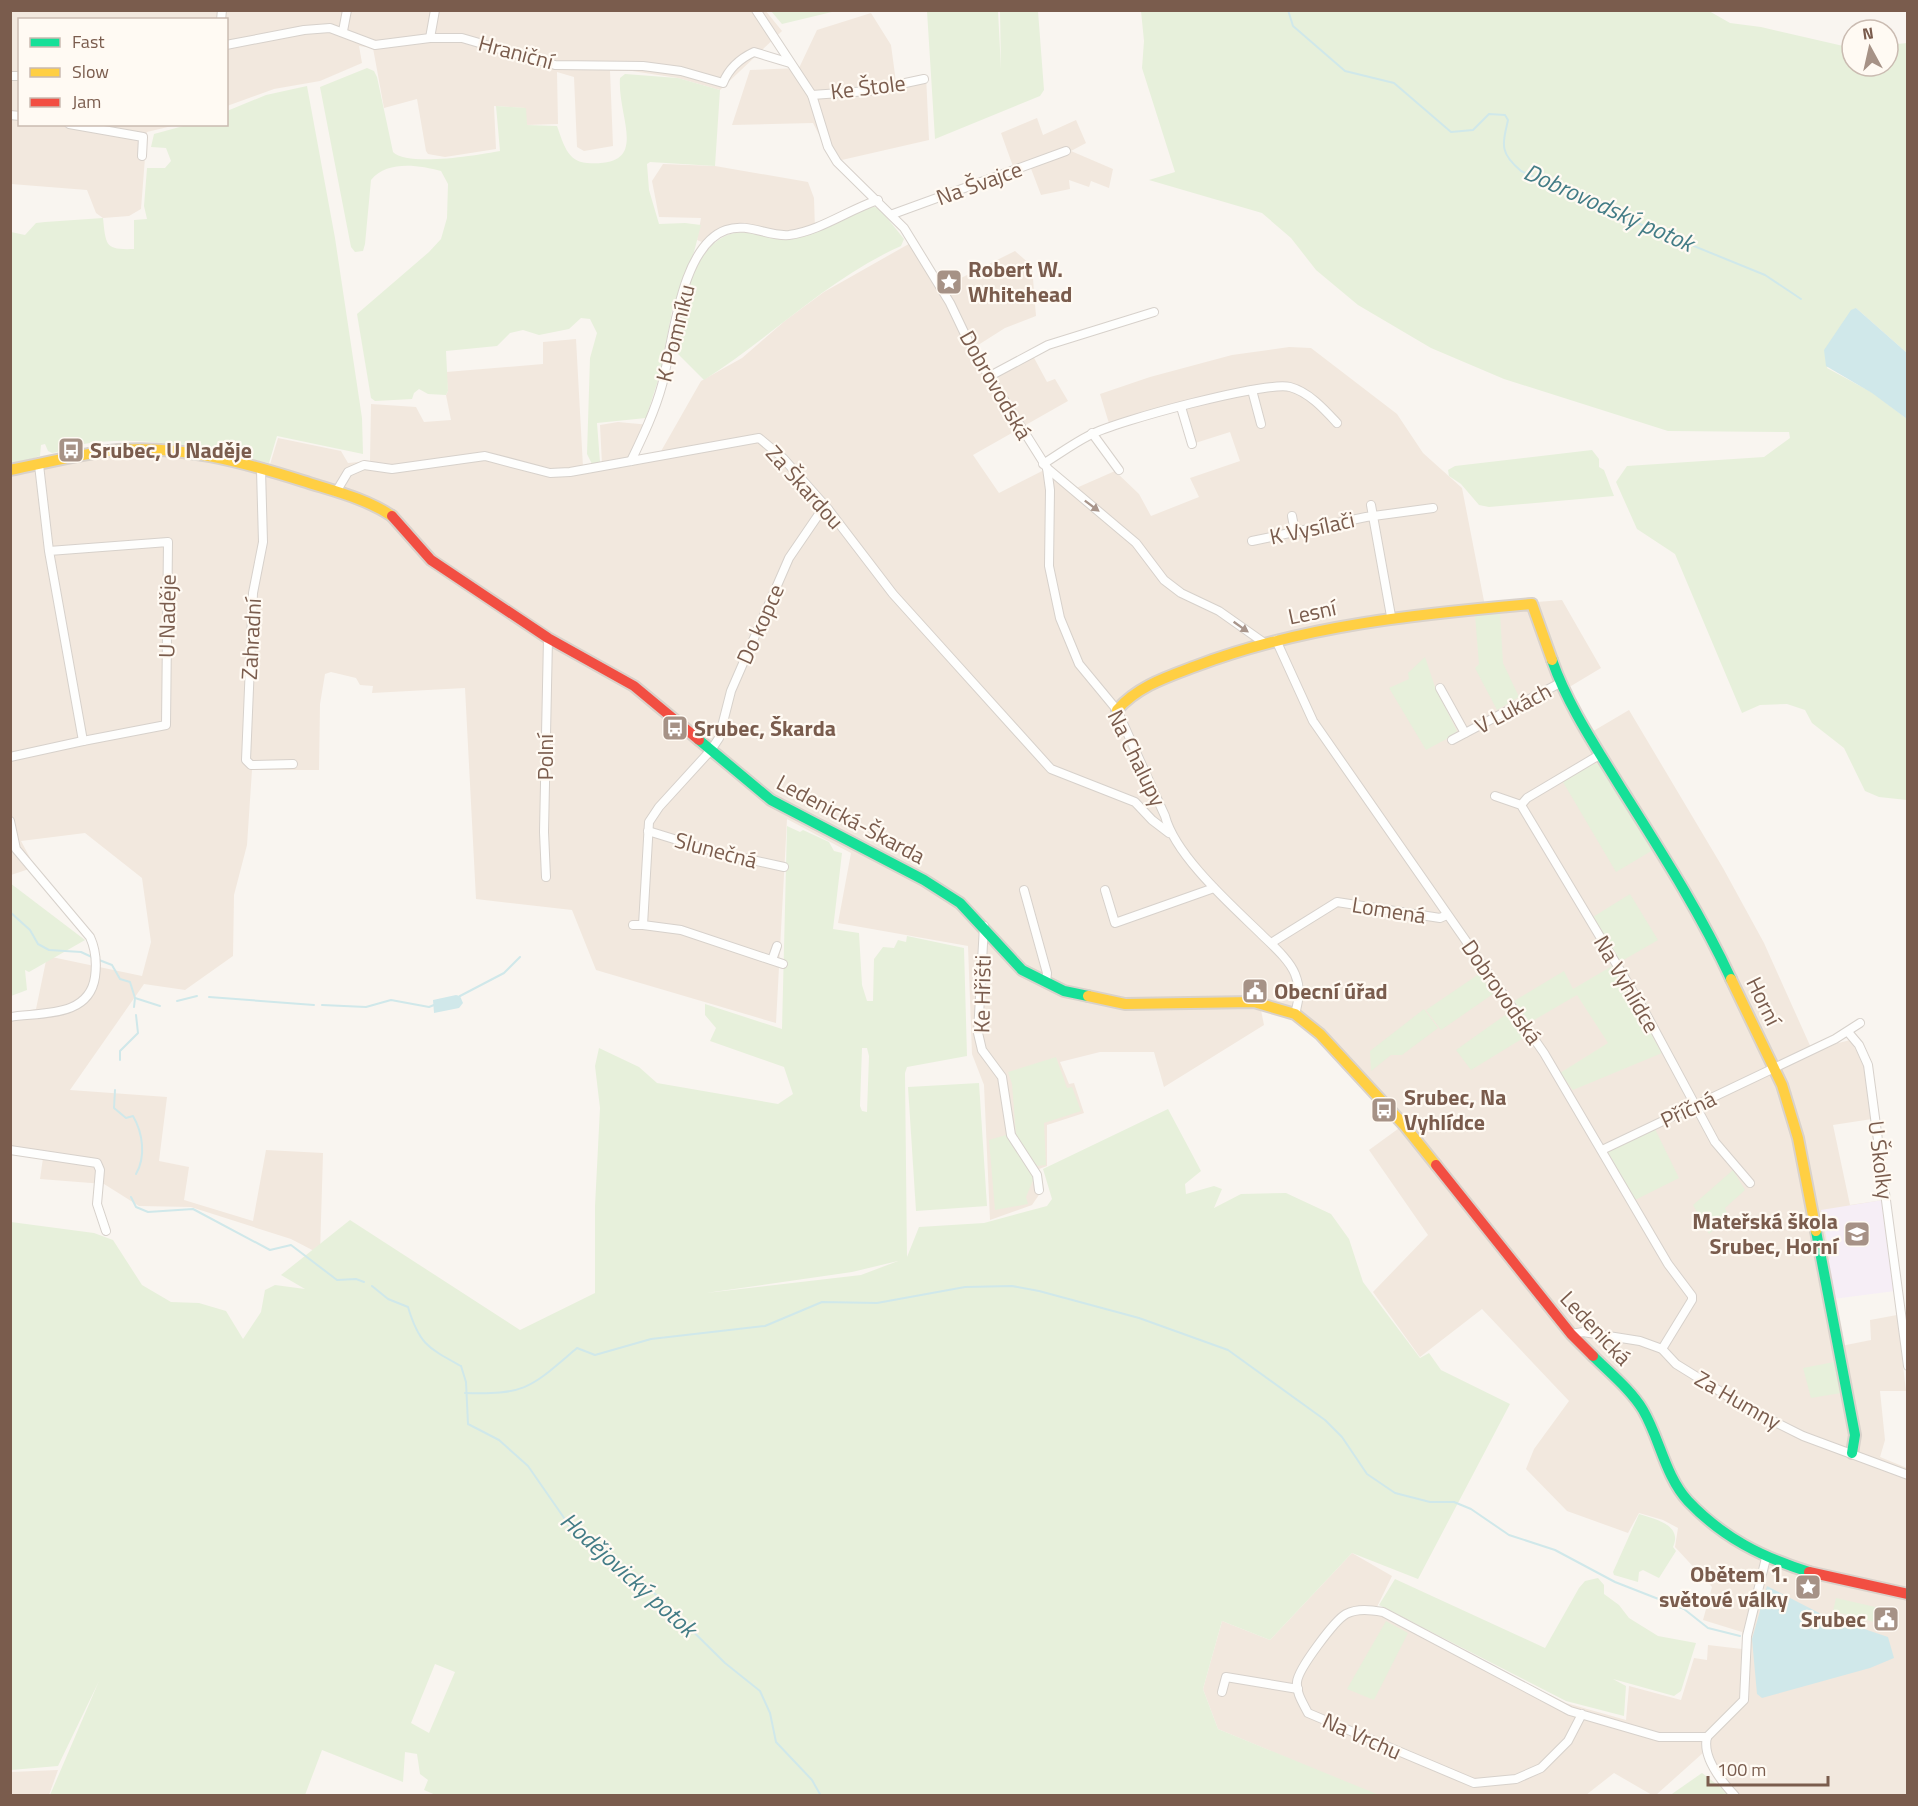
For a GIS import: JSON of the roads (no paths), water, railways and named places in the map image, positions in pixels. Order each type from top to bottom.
[{"type":"main road","name":"Ledenická-Škarda","points":[[10,470],[130,449],[158,449],[195,453],[261,470],[385,509],[397,519],[431,560],[548,638],[634,686],[748,783],[777,804],[924,880],[960,903],[984,926],[1022,970],[1084,997],[1125,1004],[1254,1002],[1275,1006],[1295,1014]]},
{"type":"main road","name":"Lesní","points":[[1117,710],[1130,694],[1218,657],[1263,642],[1391,616],[1532,604]]},
{"type":"main road","name":"Horní","points":[[1532,604],[1560,683],[1680,883],[1775,1068],[1798,1138],[1855,1435],[1852,1453]]},
{"type":"main road","name":"Ledenická","points":[[1295,1014],[1320,1034],[1404,1125],[1571,1334],[1619,1380],[1642,1410],[1671,1474],[1687,1500],[1738,1543],[1766,1558],[1809,1572],[1908,1594]]},
{"type":"street","points":[[343,31],[347,10]]},
{"type":"street","points":[[430,38],[435,10]]},
{"type":"street","name":"Dobrovodská","points":[[756,10],[812,95],[828,147],[837,162],[893,214],[925,260],[950,303],[972,349],[1045,466],[1136,543],[1164,580],[1181,593],[1219,611],[1263,642]]},
{"type":"street","name":"Hraniční","points":[[228,45],[304,30],[330,28],[375,45],[430,38],[475,41],[555,65],[643,66],[681,71],[723,83],[727,73],[741,57],[754,52],[791,63]]},
{"type":"street","name":"Ke Štole","points":[[812,95],[868,91],[924,79]]},
{"type":"street","points":[[81,126],[142,136],[142,156]]},
{"type":"street","name":"Na Švajce","points":[[893,214],[1066,151]]},
{"type":"street","name":"K Pomníku","points":[[632,461],[662,385],[676,312],[690,274],[703,249],[717,233],[743,227],[786,235],[808,231],[852,209],[878,200]]},
{"type":"street","points":[[990,376],[1048,345],[1154,312]]},
{"type":"street","points":[[1045,466],[1092,434],[1181,407],[1252,390],[1290,387],[1307,395],[1337,423]]},
{"type":"street","points":[[1252,390],[1261,424]]},
{"type":"street","points":[[1181,407],[1192,444]]},
{"type":"street","points":[[1092,434],[1119,470]]},
{"type":"street","name":"Za Škardou","points":[[336,492],[348,472],[364,465],[392,469],[485,456],[550,473],[570,472],[759,438],[783,458],[828,509],[892,594],[1051,770],[1135,802],[1152,820],[1169,833]]},
{"type":"street","points":[[39,465],[49,550],[83,741]]},
{"type":"street","name":"Na Chalupy","points":[[1045,466],[1050,490],[1049,566],[1060,618],[1079,664],[1117,710],[1165,816],[1169,833],[1214,888],[1271,944],[1294,972],[1300,994],[1295,1014]]},
{"type":"street","name":"Zahradní","points":[[261,470],[263,542],[253,593],[246,760],[251,765],[293,764]]},
{"type":"street","name":"K Vysílači","points":[[1371,505],[1391,616]]},
{"type":"street","name":"K Vysílači","points":[[1252,541],[1372,517],[1433,508]]},
{"type":"street","name":"Do kopce","points":[[711,750],[719,738],[731,691],[789,558],[819,514],[828,509]]},
{"type":"street","points":[[1292,516],[1295,532]]},
{"type":"street","name":"U Naděje","points":[[10,757],[166,725],[168,542],[49,550]]},
{"type":"street","name":"Polní","points":[[546,877],[544,821],[548,638]]},
{"type":"street","name":"Dobrovodská","points":[[1276,640],[1313,721],[1544,1053],[1668,1264],[1692,1296],[1662,1349]]},
{"type":"street","name":"V Lukách","points":[[1452,740],[1560,683]]},
{"type":"street","name":"V Lukách","points":[[1440,688],[1465,734]]},
{"type":"street","name":"Slunečná","points":[[643,925],[649,822],[659,807],[711,750]]},
{"type":"street","points":[[1495,796],[1521,805],[1527,798],[1601,754]]},
{"type":"street","name":"Na Vyhlídce","points":[[1521,805],[1644,1010],[1715,1142],[1750,1183]]},
{"type":"street","points":[[10,821],[16,849],[90,937],[96,959],[94,982],[88,997],[69,1009],[10,1017]]},
{"type":"street","name":"Slunečná","points":[[648,831],[717,852],[784,867]]},
{"type":"street","points":[[1105,890],[1115,923],[1214,888]]},
{"type":"street","points":[[1024,890],[1047,973],[1046,982]]},
{"type":"street","name":"Lomená","points":[[1271,944],[1337,902],[1440,918],[1448,915]]},
{"type":"street","points":[[633,925],[668,926],[783,964]]},
{"type":"street","name":"Ke Hřišti","points":[[984,926],[978,1033],[982,1050],[1002,1077],[1011,1135],[1036,1175],[1039,1190]]},
{"type":"street","points":[[772,960],[777,946]]},
{"type":"street","name":"Příčná","points":[[1602,1150],[1775,1068],[1848,1032],[1860,1023]]},
{"type":"street","name":"U Školky","points":[[1848,1032],[1868,1065],[1908,1366]]},
{"type":"street","points":[[10,1150],[97,1163],[100,1170],[97,1203],[106,1231]]},
{"type":"street","name":"Za Humny","points":[[1571,1334],[1594,1334],[1640,1341],[1662,1349],[1676,1364],[1747,1408],[1803,1436],[1908,1475]]},
{"type":"street","points":[[1734,1796],[1709,1758],[1705,1744],[1707,1737],[1744,1700],[1747,1636],[1766,1558]]},
{"type":"street","points":[[1222,1692],[1226,1677],[1298,1689],[1297,1682],[1302,1667],[1345,1615],[1364,1609],[1383,1612],[1570,1711],[1659,1737],[1707,1737]]},
{"type":"street","name":"Na Vrchu","points":[[1298,1689],[1308,1713],[1474,1783],[1516,1779],[1540,1768],[1568,1741],[1582,1714]]},
{"type":"water","points":[[1856,308],[1907,353],[1907,419],[1872,393],[1826,366],[1824,350],[1851,310]]},
{"type":"water","points":[[460,996],[463,1003],[459,1008],[434,1013],[433,1000]]},
{"type":"water","points":[[1767,1586],[1823,1615],[1888,1637],[1894,1658],[1870,1668],[1762,1698],[1757,1694],[1752,1639]]},
{"type":"waterway","name":"Dobrovodský potok","points":[[1288,10],[1293,26],[1345,71],[1394,83],[1451,132],[1473,130],[1489,114],[1505,115],[1508,120],[1504,148],[1509,159],[1521,171],[1630,220],[1765,275],[1801,299]]},
{"type":"waterway","name":"Hodějovický potok","points":[[10,912],[30,930],[38,944],[49,950],[81,952],[94,958]]},
{"type":"waterway","points":[[460,996],[504,973],[520,957]]},
{"type":"waterway","name":"Hodějovický potok","points":[[99,960],[112,965],[120,979],[130,982],[135,998],[134,1007]]},
{"type":"waterway","points":[[177,1001],[197,996]]},
{"type":"waterway","points":[[209,997],[314,1005]]},
{"type":"waterway","points":[[135,998],[160,1006]]},
{"type":"waterway","points":[[322,1005],[366,1007],[391,1000],[429,1007],[434,1005]]},
{"type":"waterway","name":"Hodějovický potok","points":[[120,1060],[120,1051],[138,1033],[136,1015]]},
{"type":"waterway","name":"Hodějovický potok","points":[[115,1090],[114,1108],[126,1118],[133,1116],[141,1137],[142,1153],[136,1174]]},
{"type":"waterway","name":"Hodějovický potok","points":[[131,1197],[136,1207],[148,1212],[193,1209],[270,1250],[291,1245],[337,1280],[356,1279],[364,1282]]},
{"type":"waterway","name":"Hodějovický potok","points":[[372,1286],[388,1299],[408,1307],[416,1329],[426,1344],[461,1366],[466,1382],[468,1424],[499,1440],[528,1466],[569,1525],[642,1581],[725,1663],[760,1691],[770,1713],[776,1742],[812,1780],[821,1796]]},
{"type":"waterway","points":[[465,1393],[502,1392],[527,1386],[549,1372],[577,1348],[595,1355],[651,1339],[765,1326],[822,1302],[877,1303],[965,1287],[1012,1286],[1039,1291],[1139,1318],[1228,1350],[1325,1420],[1342,1437],[1367,1474],[1395,1493],[1430,1502],[1454,1502],[1471,1509],[1509,1535],[1555,1550],[1615,1582],[1684,1609],[1708,1628],[1740,1636]]},
{"type":"place","name":"Robert W. Whitehead","points":[[949,282]]},
{"type":"place","name":"Srubec, U Naděje","points":[[71,450]]},
{"type":"place","name":"Srubec, Škarda","points":[[675,728]]},
{"type":"place","name":"Obecní úřad","points":[[1255,991]]},
{"type":"place","name":"Srubec, Na Vyhlídce","points":[[1384,1110]]},
{"type":"place","name":"Mateřská škola Srubec, Horní","points":[[1857,1234]]},
{"type":"place","name":"Obětem 1. světové války","points":[[1808,1587]]},
{"type":"place","name":"Srubec","points":[[1886,1619]]}]
